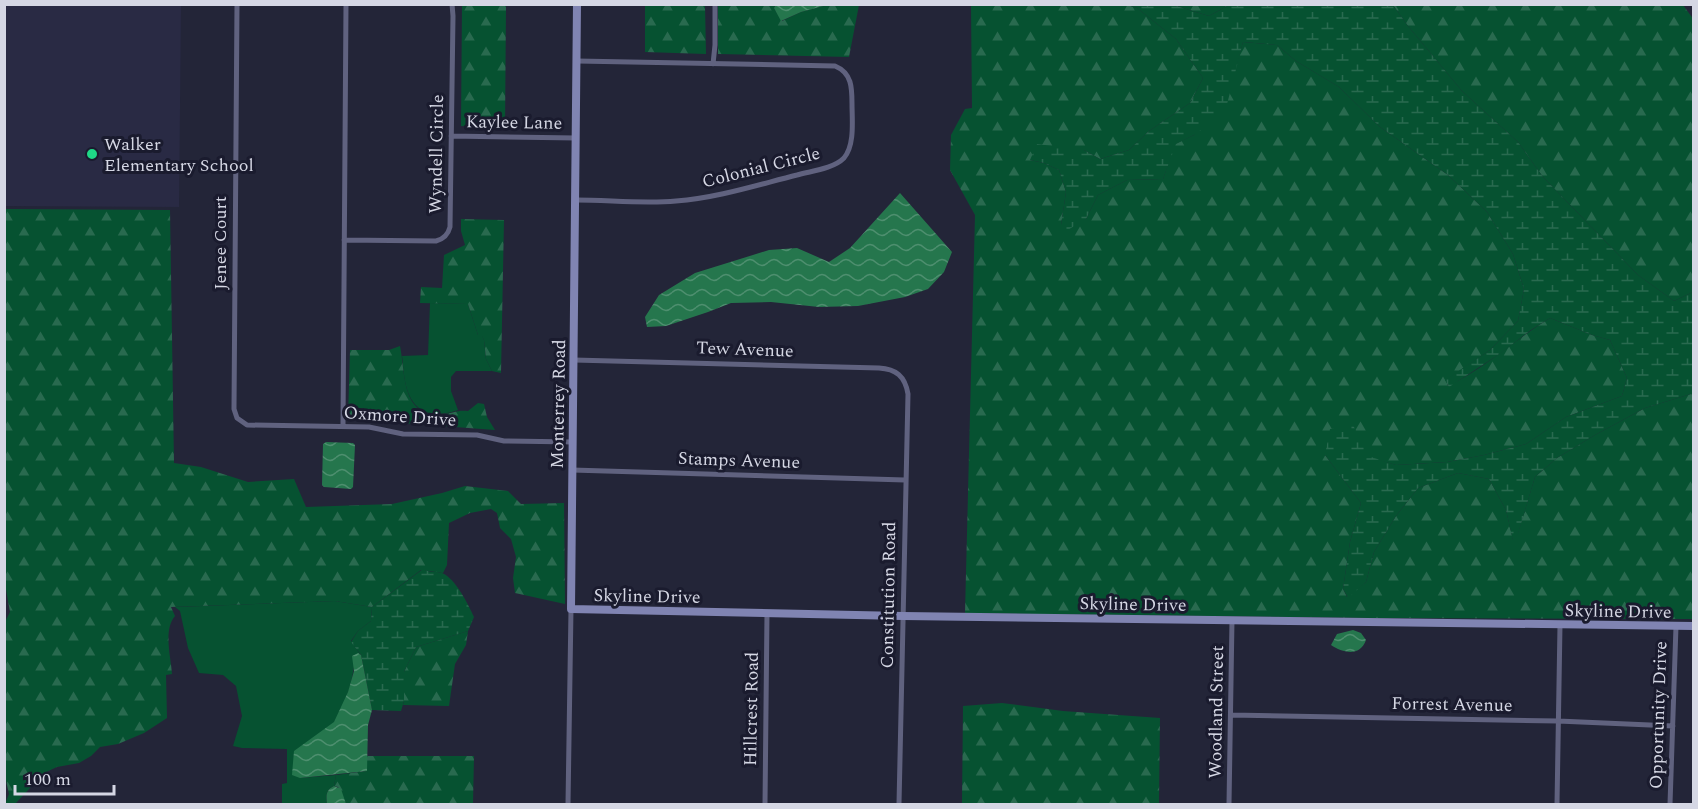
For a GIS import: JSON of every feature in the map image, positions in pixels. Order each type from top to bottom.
[{"type":"street","name":"Jenee Court","points":[[234,409],[237,4]]},
{"type":"street","points":[[343,426],[346,4]]},
{"type":"street","name":"Wyndell Circle","points":[[344,240],[436,241],[446,236],[450,227],[452,4]]},
{"type":"street","name":"Monterrey Road","points":[[568,804],[577,4]]},
{"type":"street","points":[[713,64],[715,4]]},
{"type":"street","name":"Colonial Circle","points":[[576,201],[653,202],[698,198],[768,183],[831,165],[842,159],[849,147],[852,87],[848,76],[842,69],[828,65],[577,61]]},
{"type":"street","name":"Kaylee Lane","points":[[451,136],[576,138]]},
{"type":"street","name":"Tew Avenue","points":[[574,360],[879,368],[897,373],[907,386]]},
{"type":"street","name":"Constitution Road","points":[[899,804],[907,386]]},
{"type":"street","name":"Oxmore Drive","points":[[234,409],[237,418],[247,425],[369,427],[403,434],[477,435],[504,441],[573,442]]},
{"type":"street","name":"Stamps Avenue","points":[[573,470],[905,480]]},
{"type":"street","name":"Skyline Drive","points":[[571,609],[903,616],[1694,626]]},
{"type":"street","name":"Hillcrest Road","points":[[765,804],[767,613]]},
{"type":"street","name":"Woodland Street","points":[[1229,804],[1232,620]]},
{"type":"street","points":[[1557,804],[1560,625]]},
{"type":"street","name":"Opportunity Drive","points":[[1670,804],[1676,626]]},
{"type":"street","name":"Forrest Avenue","points":[[1231,715],[1558,721],[1673,726]]},
{"type":"shaded area","name":"Walker Elementary School","points":[[5,5],[181,5],[179,207],[5,206]]},
{"type":"green space","points":[[462,5],[506,5],[505,128],[461,126]]},
{"type":"green space","points":[[645,5],[705,5],[706,54],[645,52]]},
{"type":"green space","points":[[718,5],[776,5],[774,8],[782,21],[801,12],[827,5],[859,5],[849,57],[718,54]]},
{"type":"green space","points":[[971,5],[1127,5],[1137,8],[1176,39],[1203,78],[1190,103],[1149,131],[1129,150],[1100,159],[1084,150],[1030,160],[1059,170],[1066,192],[1061,225],[1086,219],[1098,195],[1127,180],[1163,179],[1175,144],[1194,135],[1235,70],[1243,42],[1277,45],[1296,61],[1339,87],[1380,127],[1448,175],[1487,212],[1513,254],[1524,289],[1518,321],[1490,350],[1446,380],[1448,386],[1475,371],[1550,318],[1610,340],[1627,378],[1622,396],[1566,417],[1526,444],[1447,462],[1396,465],[1368,457],[1325,455],[1361,503],[1350,542],[1343,589],[1347,597],[1366,582],[1374,552],[1396,516],[1418,488],[1458,473],[1489,479],[1506,510],[1513,540],[1518,533],[1535,477],[1557,458],[1645,408],[1691,394],[1694,395],[1693,619],[965,613],[975,215],[950,170],[951,135],[965,109],[972,108]]},
{"type":"green space","points":[[1127,5],[1173,5],[1209,16],[1229,5],[1393,5],[1462,91],[1518,142],[1543,177],[1638,275],[1674,301],[1693,292],[1693,395],[1645,408],[1557,458],[1535,477],[1518,534],[1513,541],[1506,510],[1489,479],[1458,473],[1418,488],[1396,516],[1374,552],[1366,582],[1348,598],[1343,589],[1350,542],[1361,503],[1325,455],[1330,429],[1353,425],[1368,456],[1396,465],[1447,462],[1526,444],[1566,417],[1622,396],[1627,378],[1610,340],[1550,318],[1449,387],[1445,380],[1490,350],[1518,321],[1524,289],[1513,254],[1487,212],[1448,175],[1380,127],[1339,87],[1296,61],[1277,45],[1243,42],[1225,112],[1194,135],[1176,144],[1163,179],[1127,180],[1098,195],[1086,219],[1066,231],[1061,225],[1066,192],[1059,170],[1030,160],[1037,144],[1084,150],[1100,159],[1129,150],[1149,131],[1190,103],[1203,78],[1176,39],[1137,8]]},
{"type":"green space","points":[[1173,5],[1229,5],[1209,16]]},
{"type":"green space","points":[[1393,5],[1683,5],[1694,20],[1693,292],[1674,301],[1638,275],[1543,177],[1518,142],[1462,91]]},
{"type":"green space","points":[[5,209],[170,210],[174,463],[201,467],[248,482],[294,479],[306,507],[392,504],[465,486],[508,491],[521,504],[564,503],[565,604],[515,593],[513,578],[516,557],[511,539],[500,528],[497,513],[491,509],[470,513],[449,523],[447,565],[443,573],[421,570],[372,607],[335,601],[171,607],[175,616],[169,629],[172,674],[166,675],[167,718],[144,733],[118,744],[100,747],[79,763],[57,767],[44,773],[15,804],[5,804],[9,794],[4,772],[4,624],[10,612],[4,578]]},
{"type":"green space","points":[[461,219],[504,220],[501,373],[492,371],[486,359],[484,340],[478,335],[468,304],[420,303],[421,287],[442,288],[444,255],[465,245],[461,231]]},
{"type":"green space","points":[[430,303],[468,304],[478,335],[482,335],[484,340],[486,359],[492,371],[456,371],[451,377],[451,391],[458,410],[447,413],[437,414],[420,409],[410,396],[404,375],[402,356],[428,355]]},
{"type":"green space","points":[[400,346],[408,393],[420,410],[431,414],[445,414],[468,411],[478,403],[484,404],[487,417],[495,430],[348,419],[350,350],[389,350]]},
{"type":"green space","points":[[423,569],[447,576],[461,592],[474,617],[468,631],[416,647],[404,672],[404,701],[401,711],[372,710],[361,655],[351,642],[358,631],[371,621],[372,607]]},
{"type":"green space","points":[[335,601],[372,607],[371,621],[358,631],[351,641],[360,654],[356,658],[344,702],[327,736],[300,778],[336,775],[334,786],[327,793],[327,804],[282,804],[282,784],[287,783],[287,749],[233,746],[242,716],[236,686],[223,675],[199,673],[188,648],[180,611],[175,607]]},
{"type":"green space","points":[[468,631],[466,645],[455,664],[449,706],[403,705],[404,672],[416,647]]},
{"type":"green space","points":[[1002,703],[1063,711],[1160,718],[1159,804],[962,804],[963,706]]},
{"type":"green space","points":[[367,756],[474,756],[473,804],[346,804],[338,787],[334,786],[336,775],[367,771]]},
{"type":"water","points":[[776,4],[827,5],[801,12],[781,21],[774,8]]},
{"type":"water","points":[[900,193],[952,252],[944,272],[928,289],[905,297],[858,306],[819,307],[771,302],[731,303],[666,326],[647,327],[645,317],[659,295],[695,273],[769,250],[797,248],[829,262],[850,248]]},
{"type":"water","points":[[326,442],[355,445],[353,487],[351,489],[322,485],[323,444]]},
{"type":"water","points":[[1353,630],[1361,633],[1366,640],[1360,649],[1351,652],[1331,645],[1337,634]]},
{"type":"water","points":[[358,653],[361,655],[372,710],[368,725],[367,771],[300,778],[292,775],[294,751],[334,722],[348,692],[354,671],[352,656]]},
{"type":"water","points":[[334,786],[341,789],[346,804],[327,804],[327,793]]},
{"type":"place","name":"Walker Elementary School","points":[[92,154]]}]
